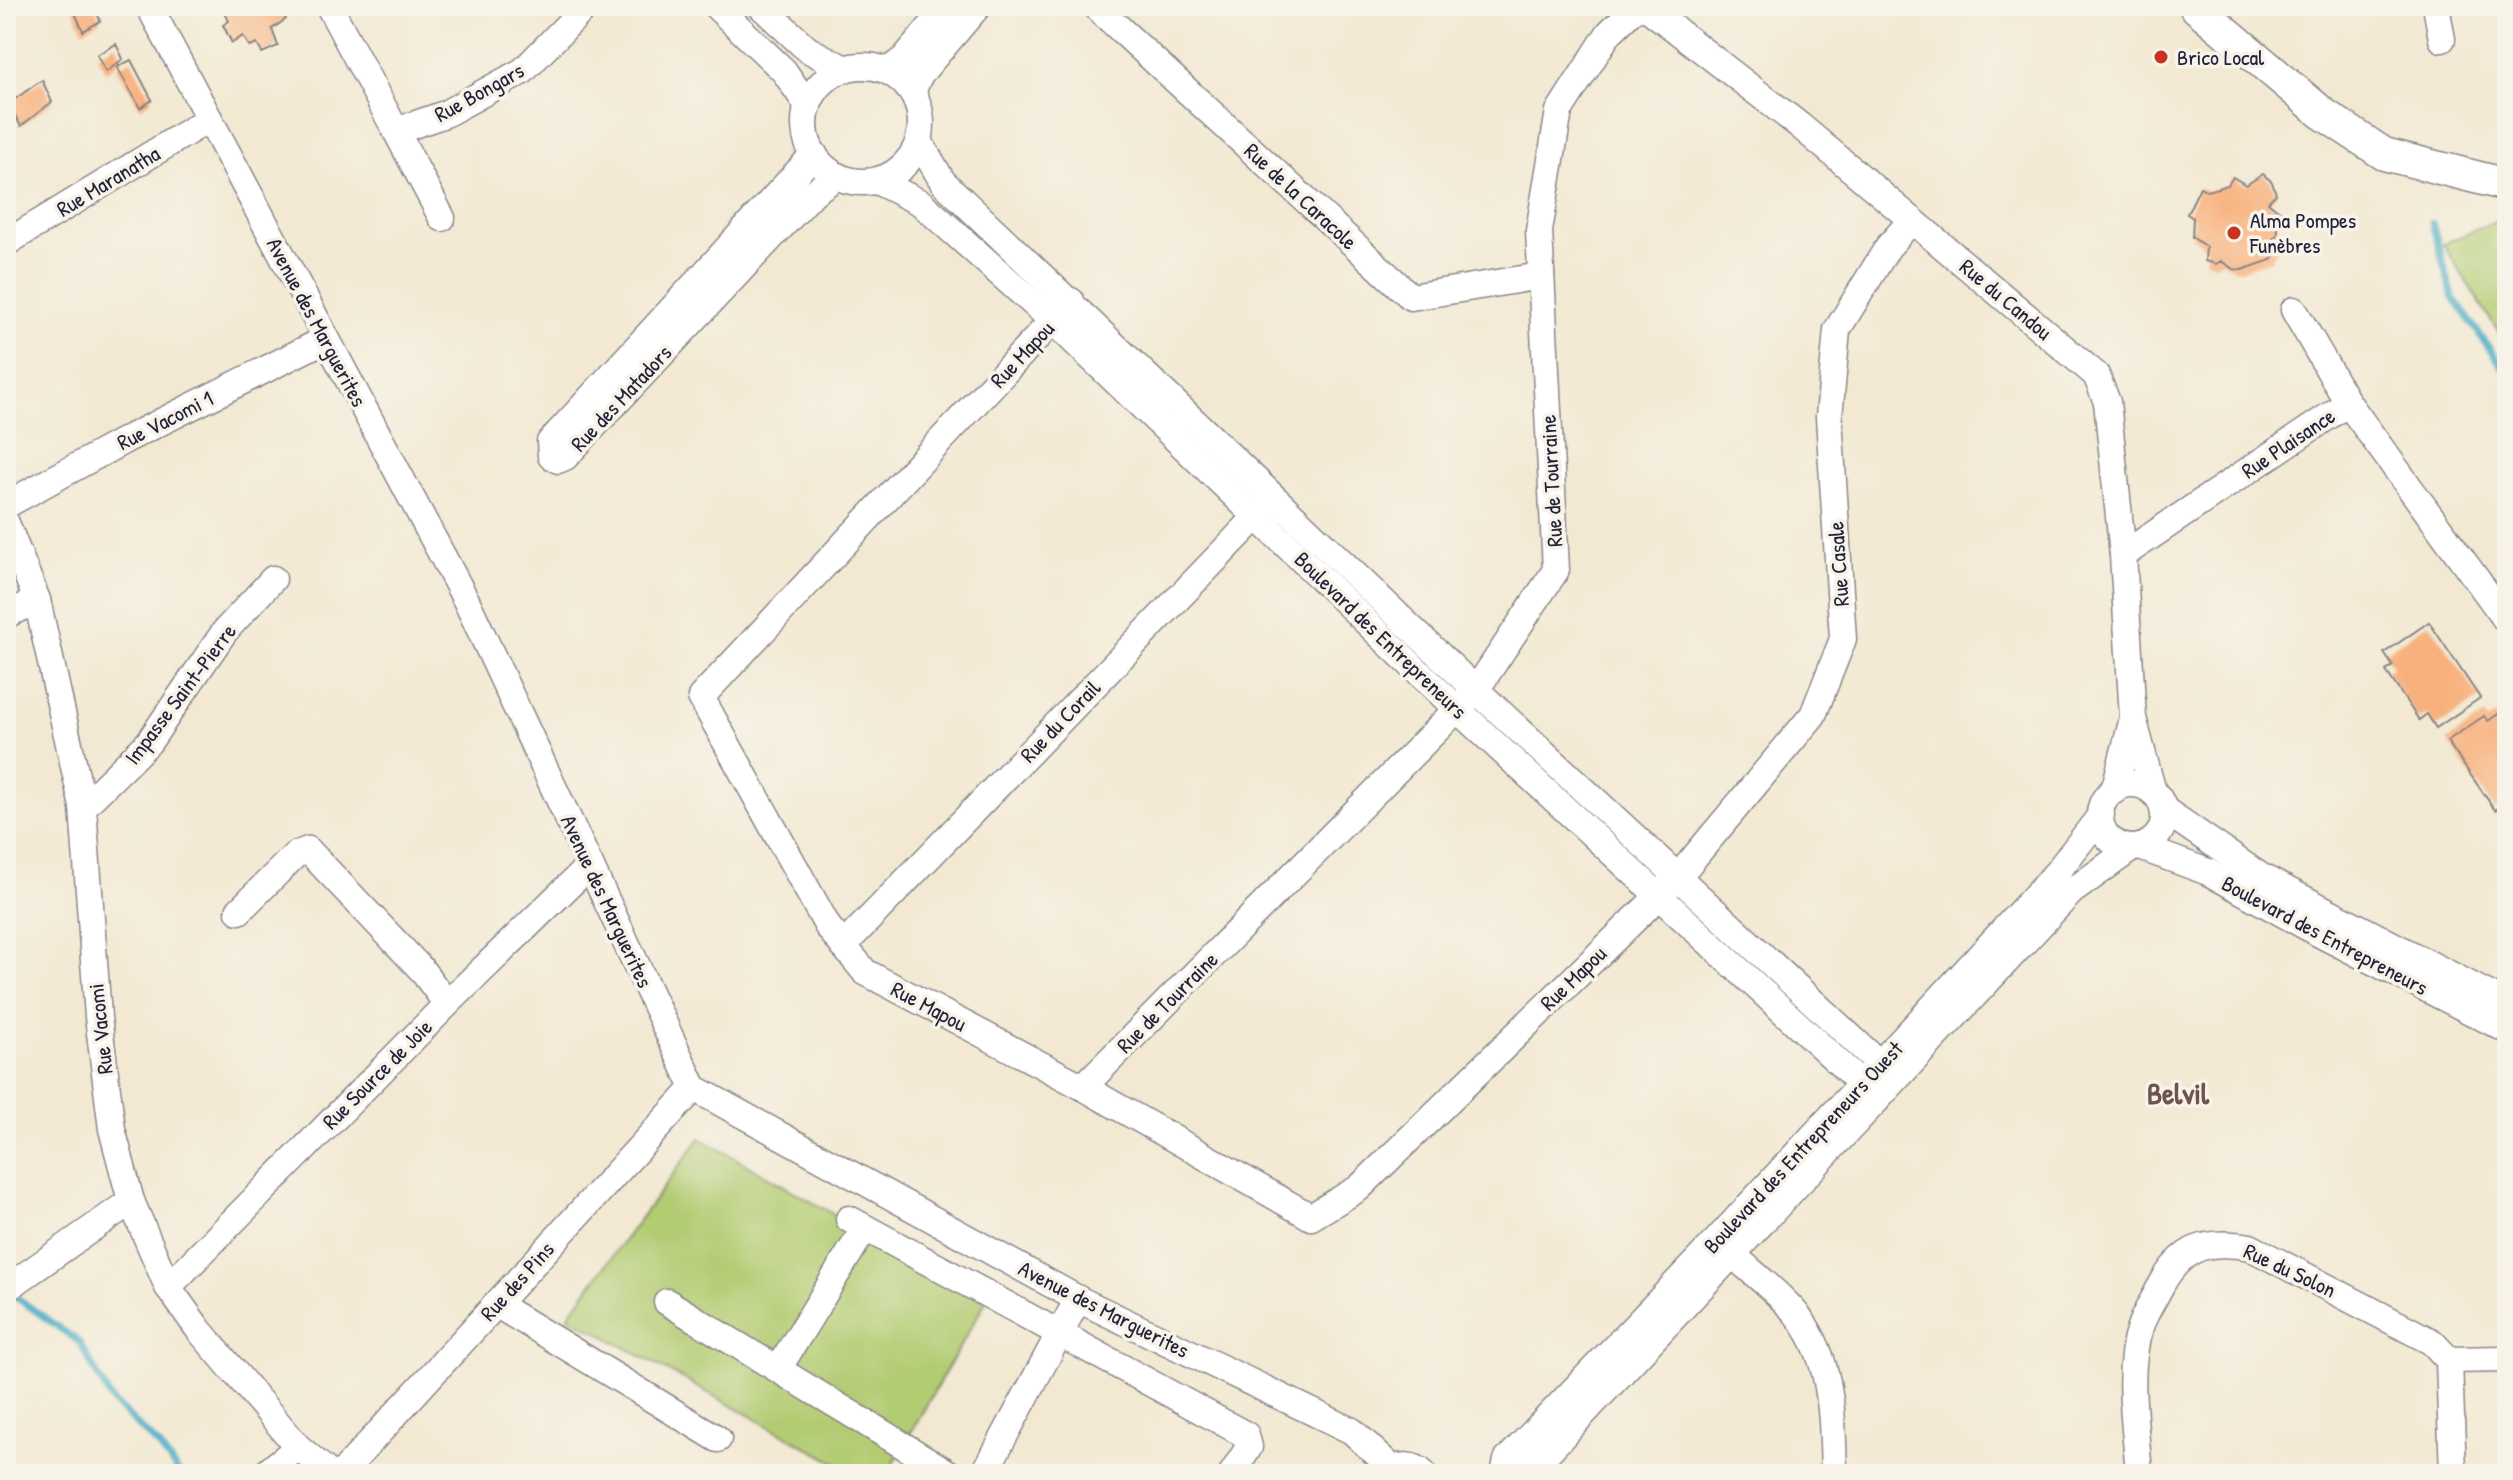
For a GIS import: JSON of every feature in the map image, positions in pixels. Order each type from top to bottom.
[{"type":"main road","points":[[2195,6],[2322,113],[2384,154],[2507,185]]},
{"type":"street","name":"Avenue des Marguerites","points":[[149,6],[466,600],[694,1088],[1078,1299],[1352,1431],[1392,1472],[1414,1466],[1424,1474]]},
{"type":"street","points":[[329,6],[442,218]]},
{"type":"street","name":"Rue Bongars","points":[[396,131],[445,114],[523,71],[586,6]]},
{"type":"street","points":[[716,6],[784,71],[808,106]]},
{"type":"street","points":[[761,6],[807,49],[845,69]]},
{"type":"street","points":[[888,71],[904,59],[948,6]]},
{"type":"street","points":[[912,92],[920,74],[978,6]]},
{"type":"street","name":"Rue de la Caracole","points":[[1095,6],[1411,297],[1541,276]]},
{"type":"street","name":"Rue de Tourraine","points":[[1083,1087],[1476,690],[1556,570],[1539,231],[1559,111],[1609,33],[1637,6]]},
{"type":"street","name":"Rue du Candou","points":[[1645,6],[1799,125],[2096,375],[2107,402],[2123,555],[2133,718],[2158,800]]},
{"type":"street","points":[[2436,6],[2442,39]]},
{"type":"street","points":[[862,66],[888,71],[912,92],[922,121],[919,141],[903,166],[877,181],[850,181],[837,176],[814,154],[806,131],[808,106],[822,83],[845,69],[862,66]]},
{"type":"street","name":"Rue Maranatha","points":[[6,243],[209,119]]},
{"type":"street","name":"Boulevard des Entrepreneurs","points":[[919,141],[943,182],[1677,878],[1879,1082]]},
{"type":"street","name":"Rue des Matadors","points":[[814,154],[550,442],[551,456],[558,460],[565,457],[814,192],[837,176]]},
{"type":"street","name":"Boulevard des Entrepreneurs","points":[[877,181],[921,203],[1053,321],[1457,709],[1657,896],[1879,1082]]},
{"type":"street","name":"Rue Casale","points":[[1677,878],[1813,715],[1843,639],[1829,417],[1837,330],[1888,247],[1912,220]]},
{"type":"street","name":"Rue Mapou","points":[[1071,301],[701,697],[828,927],[865,972],[1083,1087],[1311,1217],[1359,1188],[1677,878]]},
{"type":"street","points":[[2294,310],[2348,403]]},
{"type":"street","name":"Rue Vacomi 1","points":[[6,505],[125,440],[326,339]]},
{"type":"street","name":"Rue Plaisance","points":[[2123,555],[2348,403],[2507,621]]},
{"type":"street","name":"Rue du Corail","points":[[843,946],[1277,496]]},
{"type":"street","name":"Rue Vacomi","points":[[6,523],[37,600],[83,807],[98,1017],[112,1129],[131,1201],[168,1287],[199,1330],[298,1447],[330,1474]]},
{"type":"street","name":"Impasse Saint-Pierre","points":[[83,807],[149,742],[225,631],[273,579]]},
{"type":"street","points":[[6,615],[37,600]]},
{"type":"street","name":"Rue du Candou","points":[[2114,791],[2133,718]]},
{"type":"street","points":[[2101,815],[2103,805],[2114,791],[2138,785],[2158,800],[2159,833],[2136,848]]},
{"type":"street","name":"Boulevard des Entrepreneurs","points":[[2158,800],[2254,886]]},
{"type":"street","name":"Boulevard des Entrepreneurs","points":[[2101,815],[2107,835],[2118,845],[2254,886],[2460,993],[2507,1030]]},
{"type":"street","name":"Boulevard des Entrepreneurs Ouest","points":[[1879,1082],[2057,872],[2101,815]]},
{"type":"street","name":"Boulevard des Entrepreneurs Ouest","points":[[1527,1474],[1725,1247],[1879,1082],[2071,892],[2136,848]]},
{"type":"street","points":[[239,911],[295,855],[308,850],[421,969],[447,1004]]},
{"type":"street","name":"Rue Source de Joie","points":[[168,1287],[447,1004],[590,865]]},
{"type":"street","name":"Boulevard des Entrepreneurs","points":[[2460,993],[2507,1004]]},
{"type":"street","name":"Rue des Pins","points":[[341,1474],[694,1088]]},
{"type":"street","points":[[6,1289],[131,1201]]},
{"type":"street","points":[[778,1369],[857,1223],[1246,1435],[1249,1447],[1232,1474]]},
{"type":"street","name":"Rue du Solon","points":[[2139,1474],[2134,1364],[2139,1327],[2166,1276],[2186,1254],[2205,1244],[2250,1247],[2432,1342],[2449,1360]]},
{"type":"street","points":[[1725,1247],[1795,1311],[1819,1350],[1831,1392],[1834,1474]]},
{"type":"street","name":"Boulevard des Entrepreneurs Ouest","points":[[1504,1474],[1507,1460],[1725,1247]]},
{"type":"street","points":[[984,1474],[1078,1299]]},
{"type":"street","points":[[667,1302],[950,1474]]},
{"type":"street","points":[[496,1304],[718,1439]]},
{"type":"street","points":[[2453,1474],[2449,1360],[2507,1359]]},
{"type":"street","points":[[265,1474],[298,1447]]},
{"type":"green space","points":[[2499,220],[2507,222],[2507,346],[2443,244]]},
{"type":"green space","points":[[700,1138],[986,1301],[887,1474],[856,1474],[568,1316]]},
{"type":"building","points":[[72,6],[95,6],[100,21],[83,31]]},
{"type":"building","points":[[233,6],[279,6],[286,19],[272,29],[278,46],[262,53],[257,44],[250,47],[243,36],[232,43],[223,25],[229,21],[224,11]]},
{"type":"building","points":[[116,44],[123,59],[106,72],[97,55]]},
{"type":"building","points":[[131,60],[152,100],[140,108],[117,67]]},
{"type":"building","points":[[42,80],[52,102],[21,126],[8,104]]},
{"type":"building","points":[[2263,174],[2272,182],[2276,194],[2268,202],[2283,214],[2277,219],[2278,234],[2273,239],[2280,245],[2271,260],[2242,270],[2233,269],[2221,261],[2216,264],[2205,261],[2206,247],[2192,237],[2193,218],[2187,214],[2200,187],[2207,191],[2228,185],[2233,177],[2246,185]]},
{"type":"building","points":[[2429,622],[2480,698],[2436,728],[2427,714],[2419,720],[2386,671],[2393,666],[2384,653]]},
{"type":"building","points":[[2507,708],[2507,802],[2495,810],[2447,741],[2484,716],[2488,721]]},
{"type":"waterway","points":[[2432,223],[2453,297],[2507,373]]},
{"type":"waterway","points":[[9,1292],[79,1342],[112,1401],[158,1445],[180,1474]]},
{"type":"place","name":"Brico Local","points":[[2161,57]]},
{"type":"place","name":"Alma Pompes Funèbres","points":[[2234,233]]},
{"type":"district","name":"Belvil","points":[[2178,1094]]}]
